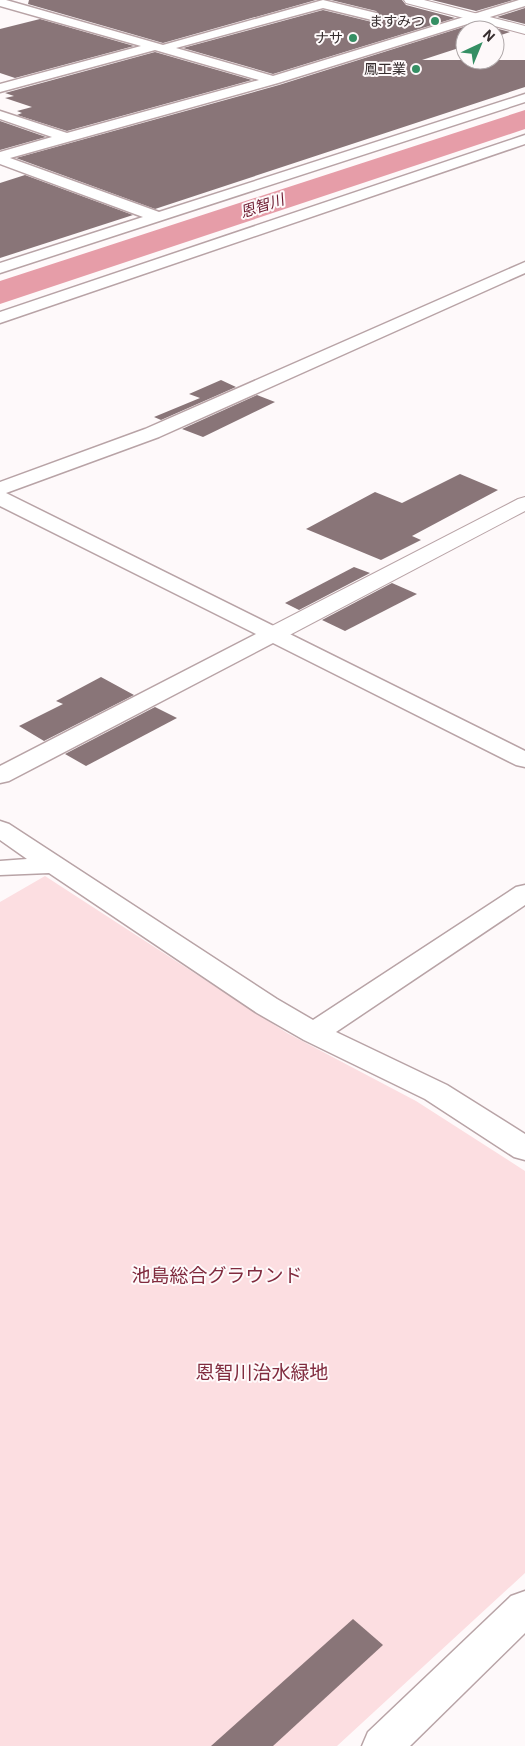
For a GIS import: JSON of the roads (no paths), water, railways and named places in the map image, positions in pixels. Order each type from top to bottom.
[{"type":"street","points":[[4,3],[27,0]]},
{"type":"street","points":[[410,0],[525,30]]},
{"type":"street","points":[[0,158],[66,137],[273,80],[525,2]]},
{"type":"street","points":[[4,3],[273,80]]},
{"type":"street","points":[[0,88],[323,4],[372,16]]},
{"type":"street","points":[[0,268],[525,98]]},
{"type":"street","points":[[0,115],[66,137]]},
{"type":"street","points":[[0,318],[525,139]]},
{"type":"street","points":[[0,158],[159,217]]},
{"type":"street","points":[[0,489],[152,433],[525,267]]},
{"type":"street","points":[[0,498],[525,760]]},
{"type":"street","points":[[0,776],[525,503]]},
{"type":"street","points":[[0,829],[267,1006],[314,1033],[436,1092],[525,1149]]},
{"type":"street","points":[[1,869],[56,865]]},
{"type":"street","points":[[314,1033],[525,893]]},
{"type":"street","points":[[382,1746],[525,1608]]},
{"type":"waterway","name":"恩智川","points":[[0,293],[525,119]]},
{"type":"place","name":"ますみつ","points":[[435,21]]},
{"type":"place","name":"ナサ","points":[[353,38]]},
{"type":"place","name":"鳳工業","points":[[416,69]]},
{"type":"park label","name":"池島総合グラウンド","points":[[217,1275]]},
{"type":"park label","name":"恩智川治水緑地","points":[[262,1372]]}]
